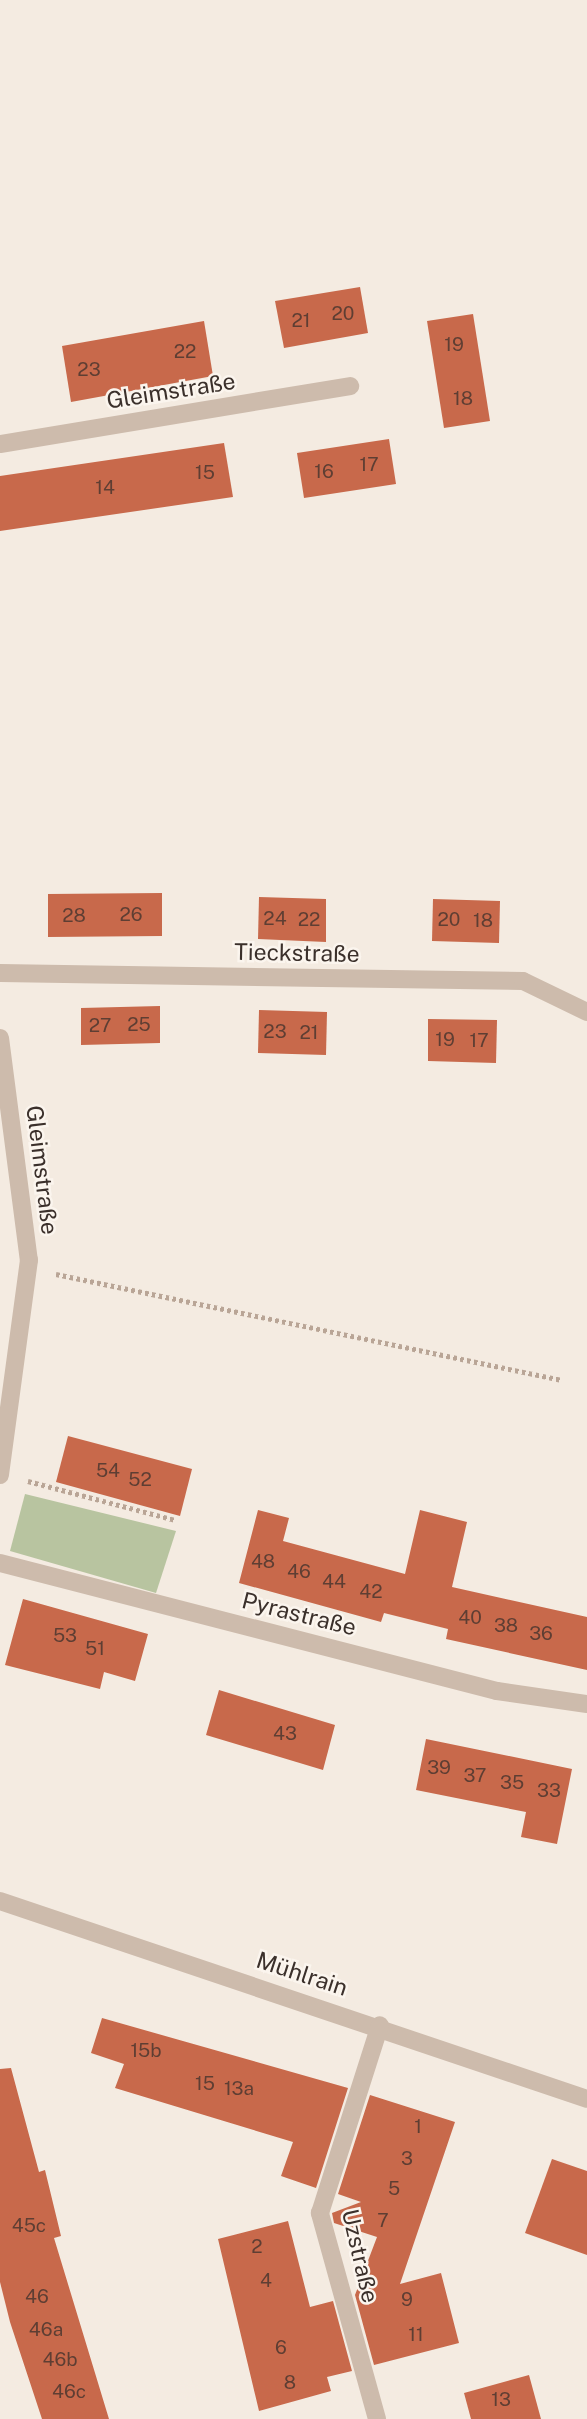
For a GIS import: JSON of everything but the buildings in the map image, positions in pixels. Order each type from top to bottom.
[{"type":"street","name":"Gleimstraße","points":[[0,444],[350,386]]},
{"type":"street","name":"Tieckstraße","points":[[0,973],[523,981],[587,1012]]},
{"type":"street","name":"Gleimstraße","points":[[0,1038],[27,1268],[0,1474]]},
{"type":"street","name":"Pyrastraße","points":[[0,1563],[497,1691],[587,1704]]},
{"type":"street","name":"Mühlrain","points":[[0,1901],[380,2025],[587,2099]]},
{"type":"street","name":"Uzstraße","points":[[377,2419],[320,2213],[380,2025]]},
{"type":"path","points":[[27,1268],[562,1380]]},
{"type":"path","points":[[0,1474],[176,1520]]},
{"type":"green space","points":[[25,1494],[176,1531],[156,1593],[10,1551]]}]
